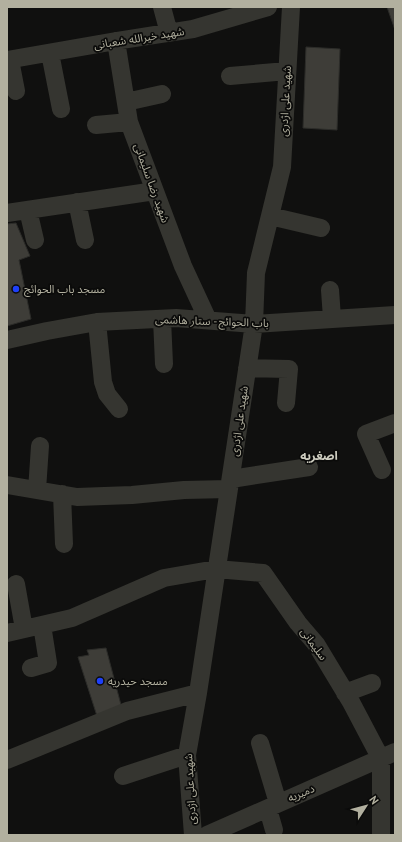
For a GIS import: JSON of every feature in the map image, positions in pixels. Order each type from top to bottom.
[{"type":"street","points":[[162,7],[169,33]]},
{"type":"street","name":"شهید خیرالله شعبانی","points":[[8,60],[193,29],[235,12],[268,7]]},
{"type":"street","name":"شهید علی اژدری","points":[[192,835],[187,755],[198,693],[254,324],[256,273],[282,167],[286,71],[291,7]]},
{"type":"street","name":"شهید رضا سلیمانی","points":[[116,41],[129,122],[183,266],[208,320]]},
{"type":"street","points":[[50,53],[61,109]]},
{"type":"street","points":[[8,60],[16,91]]},
{"type":"street","points":[[230,76],[286,71]]},
{"type":"street","points":[[126,102],[162,94]]},
{"type":"street","points":[[96,125],[129,122]]},
{"type":"street","points":[[7,213],[155,191]]},
{"type":"street","points":[[77,202],[85,240]]},
{"type":"street","points":[[28,210],[35,240]]},
{"type":"street","points":[[270,216],[321,228]]},
{"type":"street","points":[[330,290],[332,318]]},
{"type":"street","name":"باب الحوائج - ستار هاشمی","points":[[7,340],[97,322],[176,318],[254,324],[395,315]]},
{"type":"street","points":[[162,318],[164,364]]},
{"type":"street","points":[[97,322],[103,382],[107,394],[118,409]]},
{"type":"street","points":[[247,368],[289,369],[286,403]]},
{"type":"street","points":[[382,470],[366,434],[395,423]]},
{"type":"street","points":[[36,490],[40,446]]},
{"type":"street","points":[[7,485],[77,497],[132,495],[230,484],[309,467]]},
{"type":"street","points":[[62,494],[64,544]]},
{"type":"street","name":"سلیمانی","points":[[16,631],[72,618],[164,578],[216,569],[263,573],[298,623],[316,644],[345,693],[388,756]]},
{"type":"street","points":[[16,584],[16,631]]},
{"type":"street","points":[[31,668],[48,663],[42,625]]},
{"type":"street","points":[[345,693],[372,683]]},
{"type":"street","points":[[7,760],[127,711],[198,693]]},
{"type":"street","points":[[260,743],[273,806],[274,830]]},
{"type":"street","points":[[123,776],[187,755]]},
{"type":"street","points":[[385,828],[388,756]]},
{"type":"street","name":"دمیریه","points":[[208,835],[388,756]]},
{"type":"building","points":[[387,7],[395,7],[395,30]]},
{"type":"building","points":[[306,47],[340,49],[337,130],[303,128]]},
{"type":"building","name":"مسجد باب الحوائج","points":[[16,223],[30,256],[19,260],[31,319],[7,326],[7,224]]},
{"type":"building","name":"مسجد حیدریه","points":[[106,648],[121,705],[97,716],[78,657],[89,655],[87,650]]},
{"type":"place","name":"مسجد باب الحوائج","points":[[16,289]]},
{"type":"place","name":"مسجد حیدریه","points":[[100,681]]},
{"type":"district","name":"اصغریه","points":[[319,456]]}]
